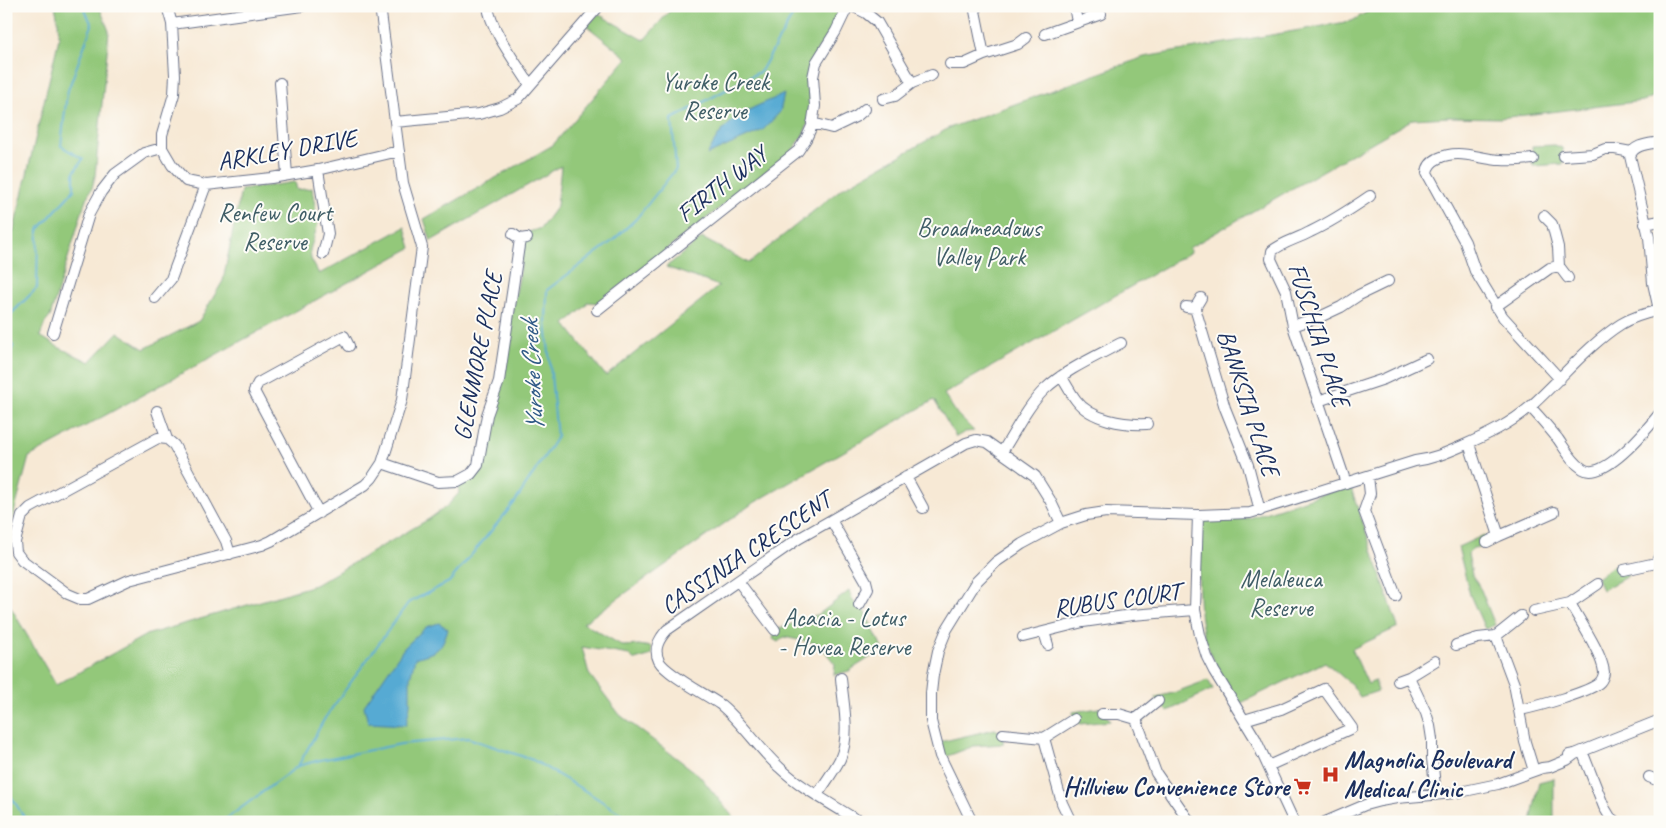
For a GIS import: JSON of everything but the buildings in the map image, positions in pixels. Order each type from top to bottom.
[{"type":"street","points":[[53,333],[89,214],[101,192],[115,174],[144,153],[162,148],[162,135],[174,94],[175,75],[172,24],[167,6]]},
{"type":"street","points":[[172,24],[276,8],[302,6]]},
{"type":"street","points":[[167,439],[158,438],[30,508],[22,516],[14,542],[16,552],[22,560],[68,594],[80,599],[88,599],[129,580],[256,547],[271,541],[365,485],[382,463],[402,400],[422,247],[403,183],[380,6]]},
{"type":"street","points":[[488,6],[495,29],[530,85]]},
{"type":"street","points":[[395,122],[479,114],[500,108],[518,99],[599,6]]},
{"type":"street","points":[[850,6],[866,13],[877,22],[912,83]]},
{"type":"street","name":"FIRTH WAY","points":[[596,310],[798,151],[806,139],[812,122],[815,106],[813,78],[816,63],[850,6]]},
{"type":"street","points":[[974,6],[984,54]]},
{"type":"street","points":[[1074,6],[1077,22]]},
{"type":"street","points":[[1045,34],[1101,14]]},
{"type":"street","points":[[950,64],[964,64],[984,54],[1018,44],[1026,38]]},
{"type":"street","points":[[883,99],[895,96],[912,83],[932,75]]},
{"type":"street","points":[[280,83],[287,175]]},
{"type":"street","points":[[812,122],[832,128],[857,116],[865,109]]},
{"type":"street","points":[[972,822],[944,765],[934,738],[931,722],[931,694],[938,652],[947,629],[976,582],[1022,544],[1061,523],[1086,515],[1106,512],[1198,515],[1250,514],[1415,461],[1443,449],[1467,444],[1510,422],[1530,407],[1598,343],[1620,325],[1644,314],[1659,310],[1653,283],[1649,237],[1630,162],[1631,152],[1636,147],[1660,142]]},
{"type":"street","name":"ARKLEY DRIVE","points":[[162,148],[172,165],[186,181],[206,185],[318,170],[399,151]]},
{"type":"street","points":[[1563,156],[1593,154],[1605,149],[1631,152]]},
{"type":"street","points":[[1532,159],[1501,160],[1458,154],[1432,161],[1428,167],[1428,175],[1465,242],[1475,271],[1496,307],[1508,323],[1560,379]]},
{"type":"street","points":[[318,170],[328,234],[324,254]]},
{"type":"street","points":[[155,298],[171,279],[206,185]]},
{"type":"street","name":"FUSCHIA PLACE","points":[[1346,484],[1293,326],[1286,291],[1271,258],[1272,251],[1279,245],[1309,233],[1341,216],[1370,196]]},
{"type":"street","points":[[1544,216],[1552,224],[1558,247],[1559,266],[1568,278]]},
{"type":"street","points":[[1645,224],[1660,221]]},
{"type":"street","name":"GLENMORE PLACE","points":[[382,463],[444,483],[458,481],[471,474],[478,465],[487,415],[499,381],[520,237]]},
{"type":"street","points":[[1496,307],[1550,268],[1559,266]]},
{"type":"street","points":[[1293,326],[1341,307],[1359,295],[1388,281]]},
{"type":"street","name":"BANKSIA PLACE","points":[[1201,298],[1190,308],[1248,465],[1260,511]]},
{"type":"street","points":[[319,513],[254,391],[258,383],[346,338]]},
{"type":"street","points":[[1002,452],[1045,389],[1061,376],[1121,343]]},
{"type":"street","points":[[1318,401],[1384,380],[1427,359]]},
{"type":"street","points":[[1061,376],[1076,400],[1093,414],[1114,421],[1148,424]]},
{"type":"street","points":[[1530,407],[1577,464],[1584,470],[1595,472],[1636,442],[1660,413]]},
{"type":"street","points":[[157,411],[167,439],[174,445],[226,541],[230,554]]},
{"type":"street","name":"CASSINIA CRESCENT","points":[[866,822],[855,819],[779,768],[723,707],[667,670],[659,662],[656,651],[658,640],[667,630],[798,539],[906,476],[966,443],[976,440],[987,442],[1035,476],[1050,500],[1061,523]]},
{"type":"street","points":[[1467,444],[1500,536]]},
{"type":"street","points":[[906,476],[923,508]]},
{"type":"street","points":[[1368,476],[1370,494],[1364,511],[1396,596]]},
{"type":"street","points":[[1487,542],[1554,512]]},
{"type":"street","points":[[1198,515],[1195,610],[1200,635],[1207,657],[1255,738],[1294,822]]},
{"type":"street","points":[[831,520],[866,581],[868,589],[859,605]]},
{"type":"street","points":[[1624,570],[1659,564]]},
{"type":"street","points":[[738,580],[775,630]]},
{"type":"street","points":[[1534,611],[1570,602],[1598,584]]},
{"type":"street","points":[[1520,710],[1546,704],[1594,686],[1601,681],[1604,673],[1601,662],[1594,645],[1570,602]]},
{"type":"street","name":"RUBUS COURT","points":[[1022,637],[1083,622],[1195,610]]},
{"type":"street","points":[[1456,645],[1478,638],[1496,636],[1521,616]]},
{"type":"street","name":"RUBUS COURT","points":[[1044,632],[1048,645]]},
{"type":"street","points":[[1496,636],[1514,684],[1525,742],[1538,770]]},
{"type":"street","points":[[1398,681],[1409,677],[1435,661]]},
{"type":"street","points":[[1409,677],[1430,726],[1436,795]]},
{"type":"street","points":[[817,795],[840,759],[844,746],[846,735],[841,678]]},
{"type":"street","points":[[1244,720],[1281,709],[1324,689],[1352,728],[1268,766]]},
{"type":"street","points":[[1136,719],[1158,701]]},
{"type":"street","points":[[1102,714],[1119,714],[1136,719]]},
{"type":"street","points":[[1002,734],[1044,738],[1074,719]]},
{"type":"street","points":[[1136,719],[1156,773],[1190,822]]},
{"type":"street","points":[[1325,822],[1380,801],[1475,790],[1498,784],[1538,770],[1566,755],[1578,753],[1660,720]]},
{"type":"street","points":[[1044,738],[1062,803],[1071,822]]},
{"type":"street","points":[[1578,753],[1604,807],[1610,817],[1616,822]]},
{"type":"street","points":[[1649,777],[1654,780],[1660,780]]},
{"type":"green space","name":"Renfew Court Reserve","points":[[55,6],[99,6],[109,31],[95,176],[92,188],[86,199],[50,317],[45,323],[40,336],[90,362],[118,332],[144,349],[199,321],[223,281],[241,190],[295,182],[297,190],[312,188],[318,224],[310,250],[311,259],[319,274],[405,227],[411,248],[29,457],[6,543],[6,253],[14,229],[59,38]]},
{"type":"green space","points":[[674,6],[843,6],[810,67],[809,118],[805,131],[792,151],[599,303],[587,302],[586,306],[565,324],[606,376],[719,286],[666,267],[702,238],[749,263],[841,189],[949,128],[1144,57],[1352,21],[1377,6],[1660,6],[1660,94],[1643,101],[1500,118],[1449,117],[1413,119],[1189,248],[1191,252],[944,394],[957,414],[974,431],[965,432],[956,437],[934,400],[752,504],[583,623],[623,646],[639,645],[651,647],[652,655],[635,660],[629,655],[582,647],[589,674],[620,715],[699,775],[737,822],[6,822],[6,599],[56,685],[146,635],[315,585],[429,519],[447,506],[459,493],[458,486],[467,482],[478,471],[486,448],[487,431],[519,278],[526,233],[541,228],[557,206],[561,166],[431,241],[424,219],[553,145],[627,58],[587,26],[598,14],[644,40]]},
{"type":"green space","points":[[1555,145],[1562,148],[1563,164],[1533,166],[1532,146]]},
{"type":"green space","name":"Melaleuca Reserve","points":[[1350,485],[1398,627],[1352,649],[1368,684],[1375,681],[1378,691],[1360,697],[1352,685],[1325,662],[1239,704],[1219,671],[1204,635],[1201,622],[1199,577],[1201,518],[1250,518]]},
{"type":"green space","points":[[1484,535],[1488,546],[1473,548],[1468,554],[1472,575],[1481,590],[1495,625],[1485,629],[1470,595],[1458,547]]},
{"type":"green space","points":[[1618,562],[1628,576],[1602,590],[1597,578]]},
{"type":"green space","name":"Acacia - Lotus - Hovea Reserve","points":[[849,591],[853,601],[864,611],[883,649],[849,671],[834,675],[835,664],[819,644],[784,637],[778,642],[773,639],[775,630],[819,614]]},
{"type":"green space","points":[[1208,680],[1213,689],[1168,711],[1156,699],[1156,697]]},
{"type":"green space","points":[[1099,708],[1102,714],[1109,718],[1110,721],[1080,724],[1074,719],[1073,712]]},
{"type":"green space","points":[[995,729],[1003,734],[1003,744],[974,746],[945,757],[940,742]]},
{"type":"green space","points":[[1554,778],[1554,822],[1531,822],[1539,782]]},
{"type":"water","points":[[784,94],[780,112],[763,130],[707,155],[719,135],[734,120],[747,111]]},
{"type":"water","points":[[439,623],[448,629],[443,642],[433,652],[415,658],[410,678],[410,705],[406,725],[368,723],[364,706],[404,648],[426,627]]},
{"type":"waterway","points":[[6,319],[37,288],[38,230],[74,190],[74,172],[83,159],[61,146],[67,93],[92,25],[83,6]]},
{"type":"waterway","name":"Yuroke Creek","points":[[222,822],[298,766],[325,718],[408,603],[449,582],[515,502],[557,437],[546,323],[547,290],[611,242],[636,219],[676,169],[672,119],[761,71],[798,6]]},
{"type":"waterway","points":[[6,337],[13,346],[6,363]]},
{"type":"waterway","points":[[298,766],[401,744],[468,738],[533,760],[634,822]]},
{"type":"waterway","points":[[6,788],[27,822]]},
{"type":"place","name":"Magnolia Boulevard Medical Clinic","points":[[1330,774]]},
{"type":"place","name":"Hillview Convenience Store","points":[[1303,787]]},
{"type":"park label","name":"Yuroke Creek Reserve","points":[[715,96]]},
{"type":"park label","name":"Broadmeadows Valley Park","points":[[979,242]]}]
